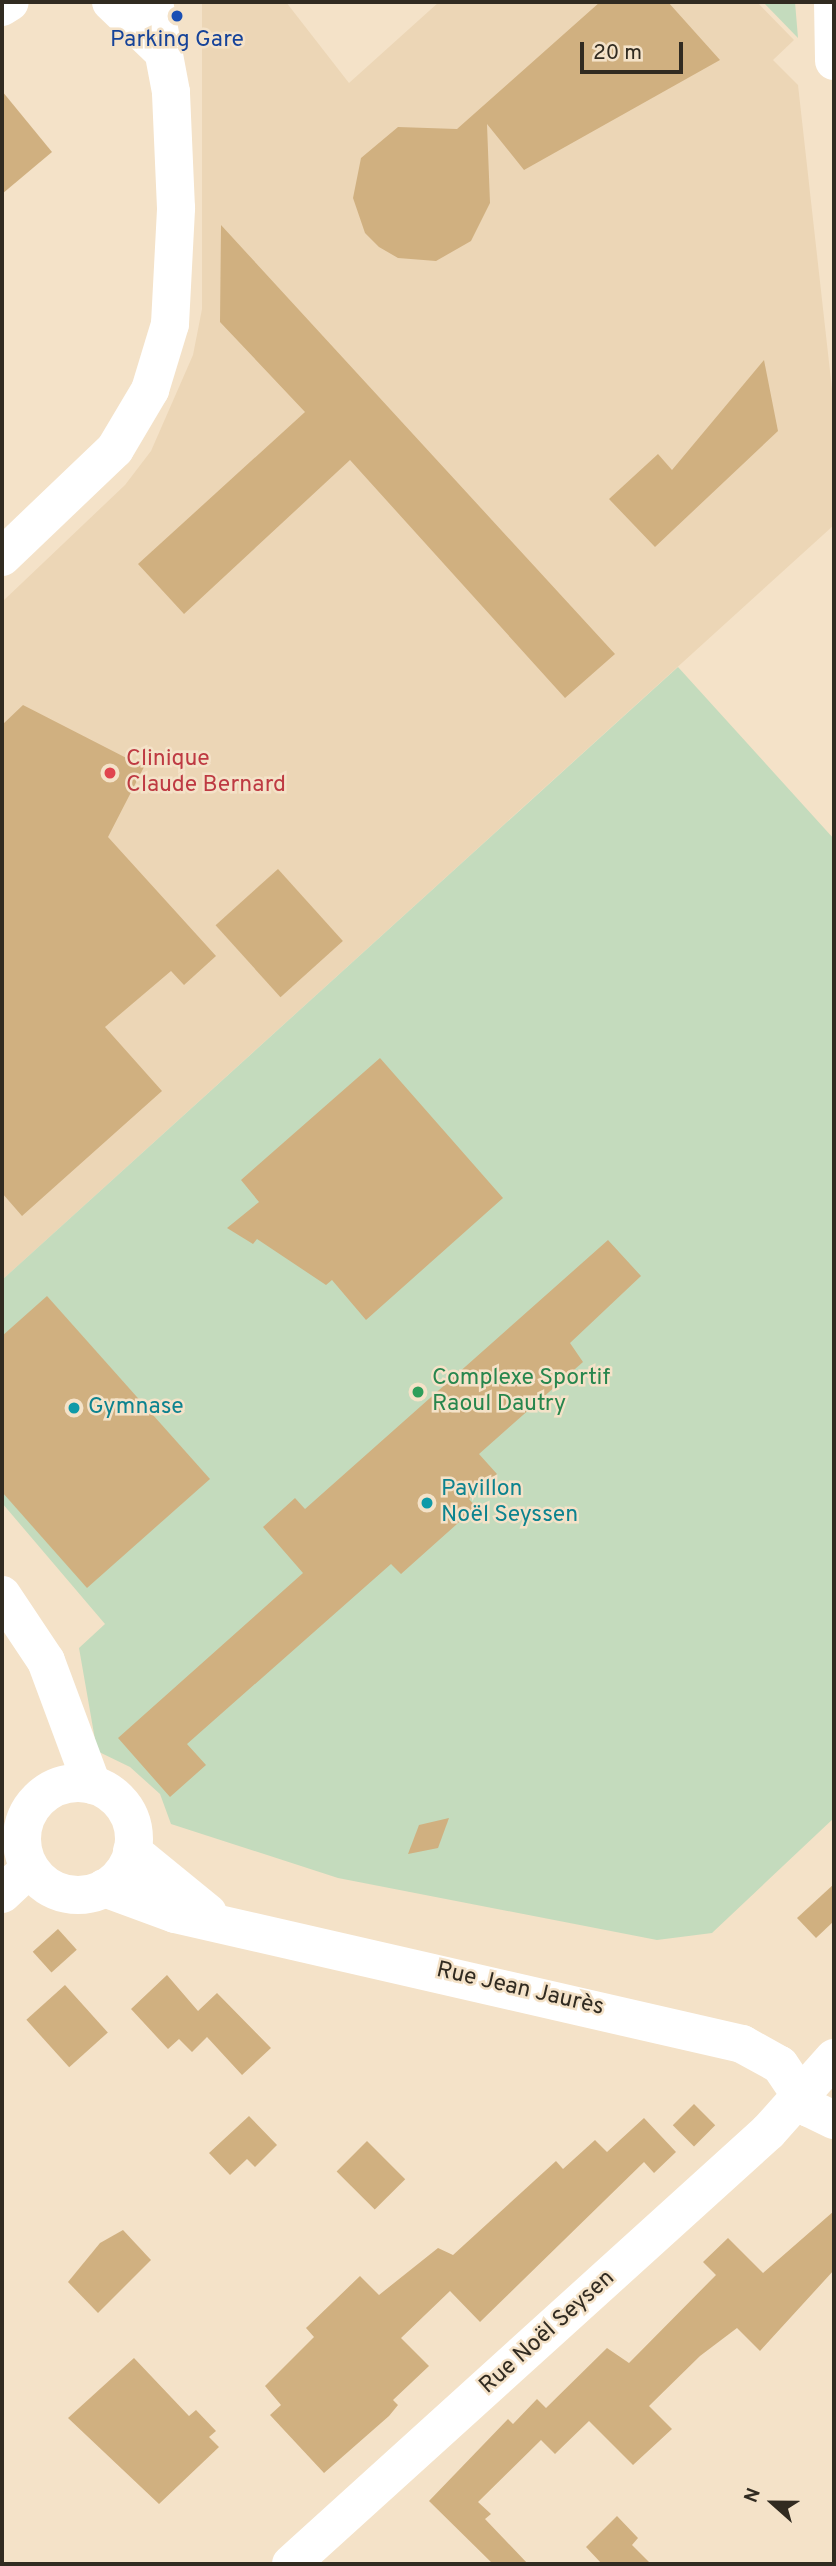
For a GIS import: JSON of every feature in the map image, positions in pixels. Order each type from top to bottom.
[{"type":"street","points":[[2,7],[10,2]]},
{"type":"street","points":[[111,2],[161,50]]},
{"type":"street","points":[[2,557],[90,479],[150,390],[170,324],[176,208],[171,92],[153,2]]},
{"type":"street","points":[[833,2],[834,61]]},
{"type":"street","points":[[2,1595],[46,1661],[92,1785]]},
{"type":"street","points":[[46,1661],[55,1788]]},
{"type":"street","points":[[2,1894],[19,1865],[13,1824],[55,1788],[92,1785],[108,1792],[130,1818],[132,1851],[125,1869],[104,1888],[63,1893],[19,1865]]},
{"type":"street","name":"Rue Jean Jaurès","points":[[132,1851],[165,1884],[219,1920]]},
{"type":"street","name":"Rue Jean Jaurès","points":[[104,1888],[175,1914],[219,1920],[742,2044],[780,2065],[800,2096],[817,2115],[834,2120]]},
{"type":"street","name":"Rue Noël Seysen","points":[[291,2564],[800,2096],[834,2058]]},
{"type":"shaded area","points":[[202,2],[286,2],[349,83],[439,2],[757,2],[794,40],[773,60],[798,85],[834,407],[834,525],[2,1280],[2,602],[125,485],[151,451],[193,355],[202,309]]},
{"type":"green space","points":[[763,2],[795,2],[798,38]]},
{"type":"green space","name":"Complexe Sportif Raoul Dautry","points":[[678,667],[834,839],[834,1818],[712,1933],[657,1940],[338,1878],[171,1824],[160,1794],[130,1767],[97,1751],[79,1648],[105,1624],[2,1503],[2,1280]]},
{"type":"building","points":[[600,2],[668,2],[720,60],[524,170],[487,124],[490,203],[471,241],[436,261],[398,258],[379,247],[365,233],[353,198],[361,158],[398,127],[457,129]]},
{"type":"building","points":[[2,91],[52,152],[2,194]]},
{"type":"building","points":[[221,225],[615,654],[565,698],[350,460],[184,614],[138,564],[305,412],[220,322]]},
{"type":"building","points":[[764,360],[778,431],[655,547],[609,499],[658,454],[672,470]]},
{"type":"building","points":[[23,705],[144,767],[108,837],[216,956],[184,985],[171,971],[105,1027],[162,1091],[22,1216],[2,1193],[2,725]]},
{"type":"building","points":[[278,869],[343,941],[280,997],[216,925]]},
{"type":"building","points":[[380,1058],[503,1198],[366,1320],[332,1280],[326,1285],[257,1239],[253,1244],[227,1228],[259,1202],[241,1180]]},
{"type":"building","points":[[608,1240],[641,1276],[570,1343],[583,1362],[479,1454],[497,1474],[469,1499],[476,1507],[401,1574],[391,1564],[187,1744],[206,1765],[170,1797],[118,1738],[303,1573],[263,1527],[295,1498],[305,1509]]},
{"type":"building","name":"Gymnase","points":[[47,1296],[210,1479],[87,1588],[2,1492],[2,1336]]},
{"type":"building","points":[[449,1818],[438,1848],[408,1854],[419,1825]]},
{"type":"building","points":[[834,1884],[834,1921],[816,1938],[797,1918]]},
{"type":"building","points":[[58,1929],[77,1950],[51,1973],[33,1952]]},
{"type":"building","points":[[167,1975],[198,2011],[217,1993],[271,2048],[242,2075],[207,2037],[192,2052],[179,2039],[168,2049],[131,2009]]},
{"type":"building","points":[[65,1985],[108,2033],[69,2067],[26,2020]]},
{"type":"building","points":[[694,2104],[715,2125],[694,2146],[673,2125]]},
{"type":"building","points":[[249,2116],[277,2145],[255,2167],[247,2159],[230,2175],[209,2153]]},
{"type":"building","points":[[644,2118],[676,2152],[654,2173],[644,2162],[480,2322],[450,2291],[401,2338],[429,2366],[393,2400],[398,2405],[389,2416],[324,2473],[270,2415],[281,2405],[265,2386],[314,2337],[306,2328],[360,2276],[379,2295],[438,2248],[453,2255],[556,2161],[563,2169],[595,2140],[607,2152]]},
{"type":"building","points":[[367,2141],[405,2179],[375,2210],[337,2171]]},
{"type":"building","points":[[834,2211],[834,2270],[760,2351],[737,2328],[700,2356],[649,2406],[672,2429],[633,2465],[589,2421],[555,2454],[541,2440],[478,2502],[491,2514],[485,2519],[528,2564],[493,2564],[429,2501],[508,2419],[513,2424],[537,2399],[546,2408],[607,2348],[629,2363],[716,2275],[703,2262],[728,2238],[763,2273]]},
{"type":"building","points":[[123,2230],[151,2260],[98,2313],[68,2282],[100,2243]]},
{"type":"building","points":[[134,2358],[189,2416],[196,2410],[216,2431],[209,2437],[219,2447],[159,2504],[68,2418]]},
{"type":"building","points":[[617,2516],[638,2538],[632,2545],[651,2564],[602,2564],[586,2547]]},
{"type":"place","name":"Parking Gare","points":[[177,16]]},
{"type":"place","name":"Clinique Claude Bernard","points":[[110,773]]},
{"type":"place","name":"Complexe Sportif Raoul Dautry","points":[[418,1392]]},
{"type":"place","name":"Gymnase","points":[[74,1408]]},
{"type":"place","name":"Pavillon Noël Seyssen","points":[[427,1503]]}]
